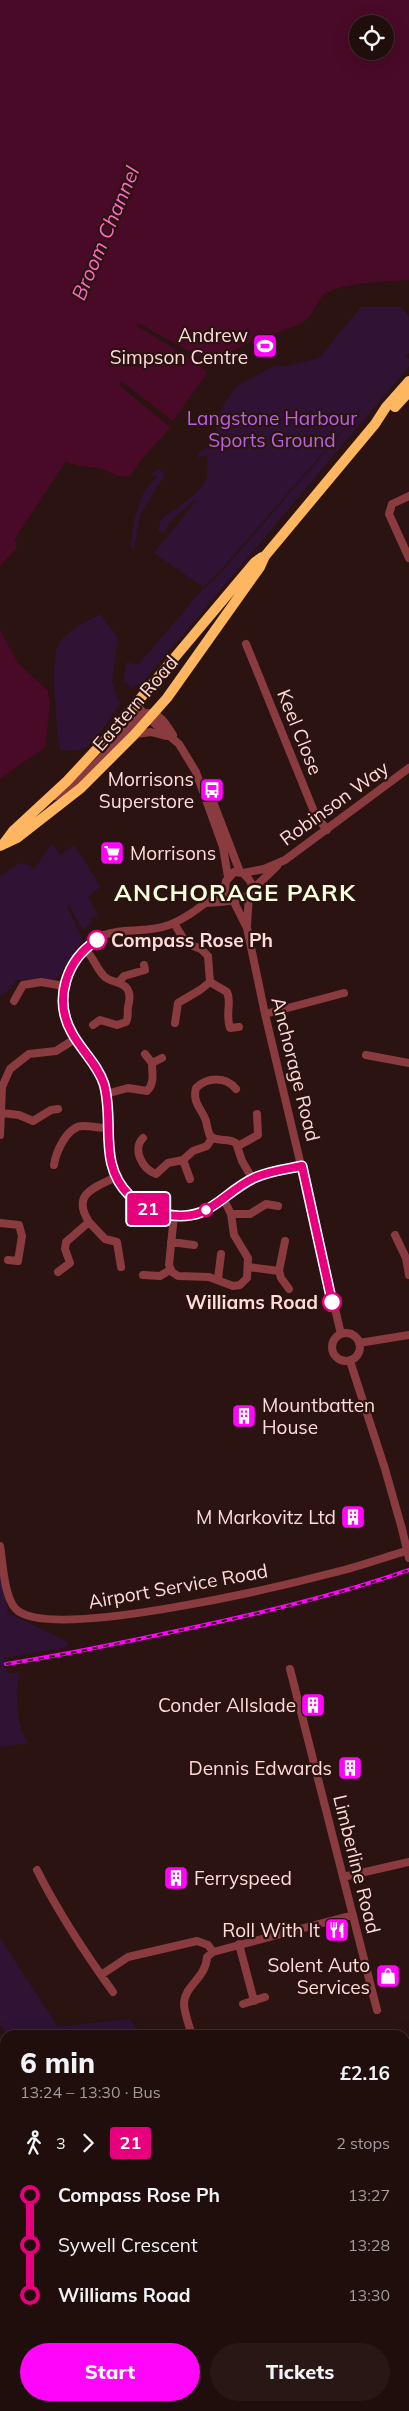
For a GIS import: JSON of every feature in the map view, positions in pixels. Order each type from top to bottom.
[{"type":"main road","name":"Eastern Road","points":[[1,846],[17,838],[81,788],[134,735],[190,666],[260,567],[265,556],[409,381]]},
{"type":"main road","name":"Eastern Road","points":[[375,424],[391,412],[409,392]]},
{"type":"main road","name":"Eastern Road","points":[[1,846],[13,831],[46,802],[102,743],[255,562],[265,556]]},
{"type":"street","points":[[409,496],[392,504],[389,514],[409,558]]},
{"type":"street","name":"Keel Close","points":[[246,644],[315,814],[327,830]]},
{"type":"street","points":[[136,704],[149,715],[166,723],[186,753],[202,785],[210,794],[242,873],[250,881],[250,893],[241,900],[205,904]]},
{"type":"street","points":[[46,802],[82,777],[134,722],[149,715]]},
{"type":"street","points":[[134,735],[142,732],[151,732],[175,739]]},
{"type":"street","name":"Robinson Way","points":[[250,893],[278,864],[327,830],[409,768]]},
{"type":"street","points":[[202,785],[204,796],[226,856],[228,877]]},
{"type":"street","name":"Robinson Way","points":[[242,873],[278,864]]},
{"type":"street","points":[[242,873],[234,872],[228,877],[224,886],[205,904],[174,923],[151,929],[115,931],[97,940],[85,949],[73,963],[64,986],[65,1015],[75,1039],[101,1078],[106,1094],[109,1156],[116,1178],[124,1190],[144,1207],[162,1214],[198,1213],[224,1200],[252,1178],[302,1166]]},
{"type":"street","points":[[224,886],[226,895],[232,900]]},
{"type":"street","name":"Anchorage Road","points":[[247,928],[250,893]]},
{"type":"street","name":"Anchorage Road","points":[[232,900],[247,928],[335,1318],[341,1334]]},
{"type":"street","points":[[174,923],[186,943],[204,951],[208,956],[210,982]]},
{"type":"street","points":[[85,949],[96,962],[102,975],[119,982],[130,995],[127,1020],[120,1024],[100,1020],[93,1025]]},
{"type":"street","points":[[119,982],[127,975],[145,970],[144,965]]},
{"type":"street","points":[[14,1001],[23,985],[41,982],[64,986]]},
{"type":"street","points":[[175,1023],[178,1003],[210,982]]},
{"type":"street","points":[[210,982],[221,987],[228,994],[226,1016],[231,1032],[239,1027]]},
{"type":"street","points":[[265,1014],[344,993]]},
{"type":"street","points":[[0,1135],[4,1071],[29,1054],[56,1052],[75,1039]]},
{"type":"street","points":[[106,1094],[128,1088],[147,1091],[153,1079],[152,1063],[145,1054]]},
{"type":"street","points":[[366,1055],[409,1063]]},
{"type":"street","points":[[152,1063],[162,1058]]},
{"type":"street","points":[[236,1089],[228,1081],[216,1079],[198,1085],[195,1090],[195,1097],[198,1109],[204,1116],[212,1138],[217,1141],[230,1140],[238,1146],[242,1161],[252,1178]]},
{"type":"street","points":[[2,1113],[19,1115],[30,1121],[58,1108]]},
{"type":"street","points":[[238,1146],[258,1135],[259,1123],[257,1114]]},
{"type":"street","points":[[54,1165],[58,1148],[76,1128],[85,1126],[107,1128]]},
{"type":"street","points":[[143,1138],[137,1145],[137,1150],[146,1167],[154,1174],[168,1163],[183,1160],[193,1151],[207,1146],[212,1138]]},
{"type":"street","points":[[183,1160],[190,1179]]},
{"type":"street","points":[[116,1178],[92,1189],[84,1197],[82,1206],[89,1222],[105,1239],[117,1242],[121,1267]]},
{"type":"street","points":[[174,1215],[169,1265],[173,1274],[181,1277],[197,1276],[218,1279],[236,1286],[241,1285],[247,1278],[249,1267],[246,1253],[233,1232],[231,1214],[224,1200]]},
{"type":"street","points":[[231,1214],[250,1214],[263,1204],[278,1206]]},
{"type":"street","points":[[58,1272],[70,1263],[65,1249],[66,1242],[89,1222]]},
{"type":"street","points":[[0,1223],[19,1226],[22,1236],[18,1262],[8,1260]]},
{"type":"street","points":[[395,1235],[408,1257],[409,1275]]},
{"type":"street","points":[[285,1241],[279,1271],[280,1278],[289,1289]]},
{"type":"street","points":[[171,1242],[194,1245]]},
{"type":"street","points":[[218,1279],[221,1254]]},
{"type":"street","points":[[249,1267],[279,1271]]},
{"type":"street","points":[[143,1275],[160,1276],[170,1270]]},
{"type":"street","points":[[341,1334],[350,1334],[359,1343],[357,1356],[350,1360],[341,1360],[332,1351],[334,1339],[341,1334]]},
{"type":"street","points":[[359,1343],[409,1336]]},
{"type":"street","points":[[350,1360],[385,1469],[409,1558]]},
{"type":"street","name":"Airport Service Road","points":[[0,1546],[12,1605],[20,1612],[33,1617],[63,1620],[148,1612],[288,1584],[338,1572],[409,1550]]},
{"type":"street","name":"Limberline Road","points":[[290,1668],[376,2010]]},
{"type":"street","points":[[343,1877],[409,1862]]},
{"type":"street","points":[[38,1870],[55,1906],[113,1992]]},
{"type":"street","points":[[191,2030],[184,2004],[186,1996],[206,1968],[207,1957],[213,1952],[353,1915]]},
{"type":"street","points":[[101,1975],[128,1957],[197,1942],[208,1945],[213,1952]]},
{"type":"street","points":[[239,1944],[254,2000]]},
{"type":"street","points":[[243,2004],[265,1997]]},
{"type":"green space","name":"Langstone Harbour Sports Ground","points":[[361,307],[401,307],[409,316],[409,353],[406,357],[409,359],[409,366],[143,682],[132,688],[124,681],[126,662],[138,665],[201,591],[221,573],[403,361],[220,571],[203,587],[154,553],[196,501],[194,500],[169,523],[166,531],[161,533],[158,531],[161,519],[195,494],[205,481],[207,455],[198,458],[198,453],[212,444],[220,411],[229,396],[239,385],[275,365],[287,366],[319,358]]},
{"type":"green space","points":[[157,469],[163,472],[164,476],[141,513],[134,548],[131,549],[133,528],[140,500],[156,478],[157,475],[151,476]]},
{"type":"green space","points":[[100,614],[118,638],[112,682],[120,704],[94,741],[82,750],[60,751],[54,679],[56,651],[59,643],[67,634]]},
{"type":"green space","points":[[52,844],[60,855],[74,845],[100,885],[88,897],[98,915],[91,919],[92,923],[82,930],[69,905],[67,906],[83,940],[61,973],[56,979],[52,980],[17,980],[10,989],[0,996],[0,876],[20,863],[32,866],[34,869]]},
{"type":"green space","points":[[0,1571],[8,1613],[66,1641],[68,1647],[4,1658],[7,1673],[19,1673],[17,1700],[19,1718],[28,1743],[0,1747]]},
{"type":"green space","points":[[0,1938],[58,2027],[130,2019],[138,2030],[4,2030],[0,2025]]},
{"type":"water","name":"Broom Channel","points":[[0,0],[409,0],[409,280],[359,284],[330,291],[319,300],[309,317],[304,321],[296,326],[240,347],[214,365],[138,323],[137,326],[193,360],[207,373],[173,421],[121,381],[119,385],[170,427],[134,469],[131,476],[121,476],[66,461],[14,540],[17,542],[15,546],[17,548],[0,566]]},
{"type":"water","points":[[0,630],[18,663],[48,691],[50,704],[45,747],[0,779]]},
{"type":"railway","points":[[6,1664],[55,1656],[253,1614],[331,1594],[409,1570]]},
{"type":"bus line","name":"21","points":[[97,940],[81,953],[70,969],[64,986],[64,1008],[69,1028],[103,1082],[107,1100],[109,1156],[113,1173],[120,1184],[134,1200],[150,1210],[162,1214],[187,1215],[213,1207],[247,1182],[259,1176],[302,1166],[332,1302]]},
{"type":"place","name":"Andrew Simpson Centre","points":[[265,346]]},
{"type":"place","name":"Morrisons Superstore","points":[[212,790]]},
{"type":"place","name":"Morrisons","points":[[112,853]]},
{"type":"place","name":"Compass Rose Ph","points":[[97,940]]},
{"type":"place","name":"Williams Road","points":[[332,1302]]},
{"type":"place","name":"Mountbatten House","points":[[244,1416]]},
{"type":"place","name":"M Markovitz Ltd","points":[[353,1517]]},
{"type":"place","name":"Conder Allslade","points":[[313,1705]]},
{"type":"place","name":"Dennis Edwards","points":[[350,1768]]},
{"type":"place","name":"Ferryspeed","points":[[176,1878]]},
{"type":"place","name":"Roll With It","points":[[337,1930]]},
{"type":"place","name":"Solent Auto Services","points":[[388,1976]]},
{"type":"district","name":"ANCHORAGE PARK","points":[[235,892]]}]
